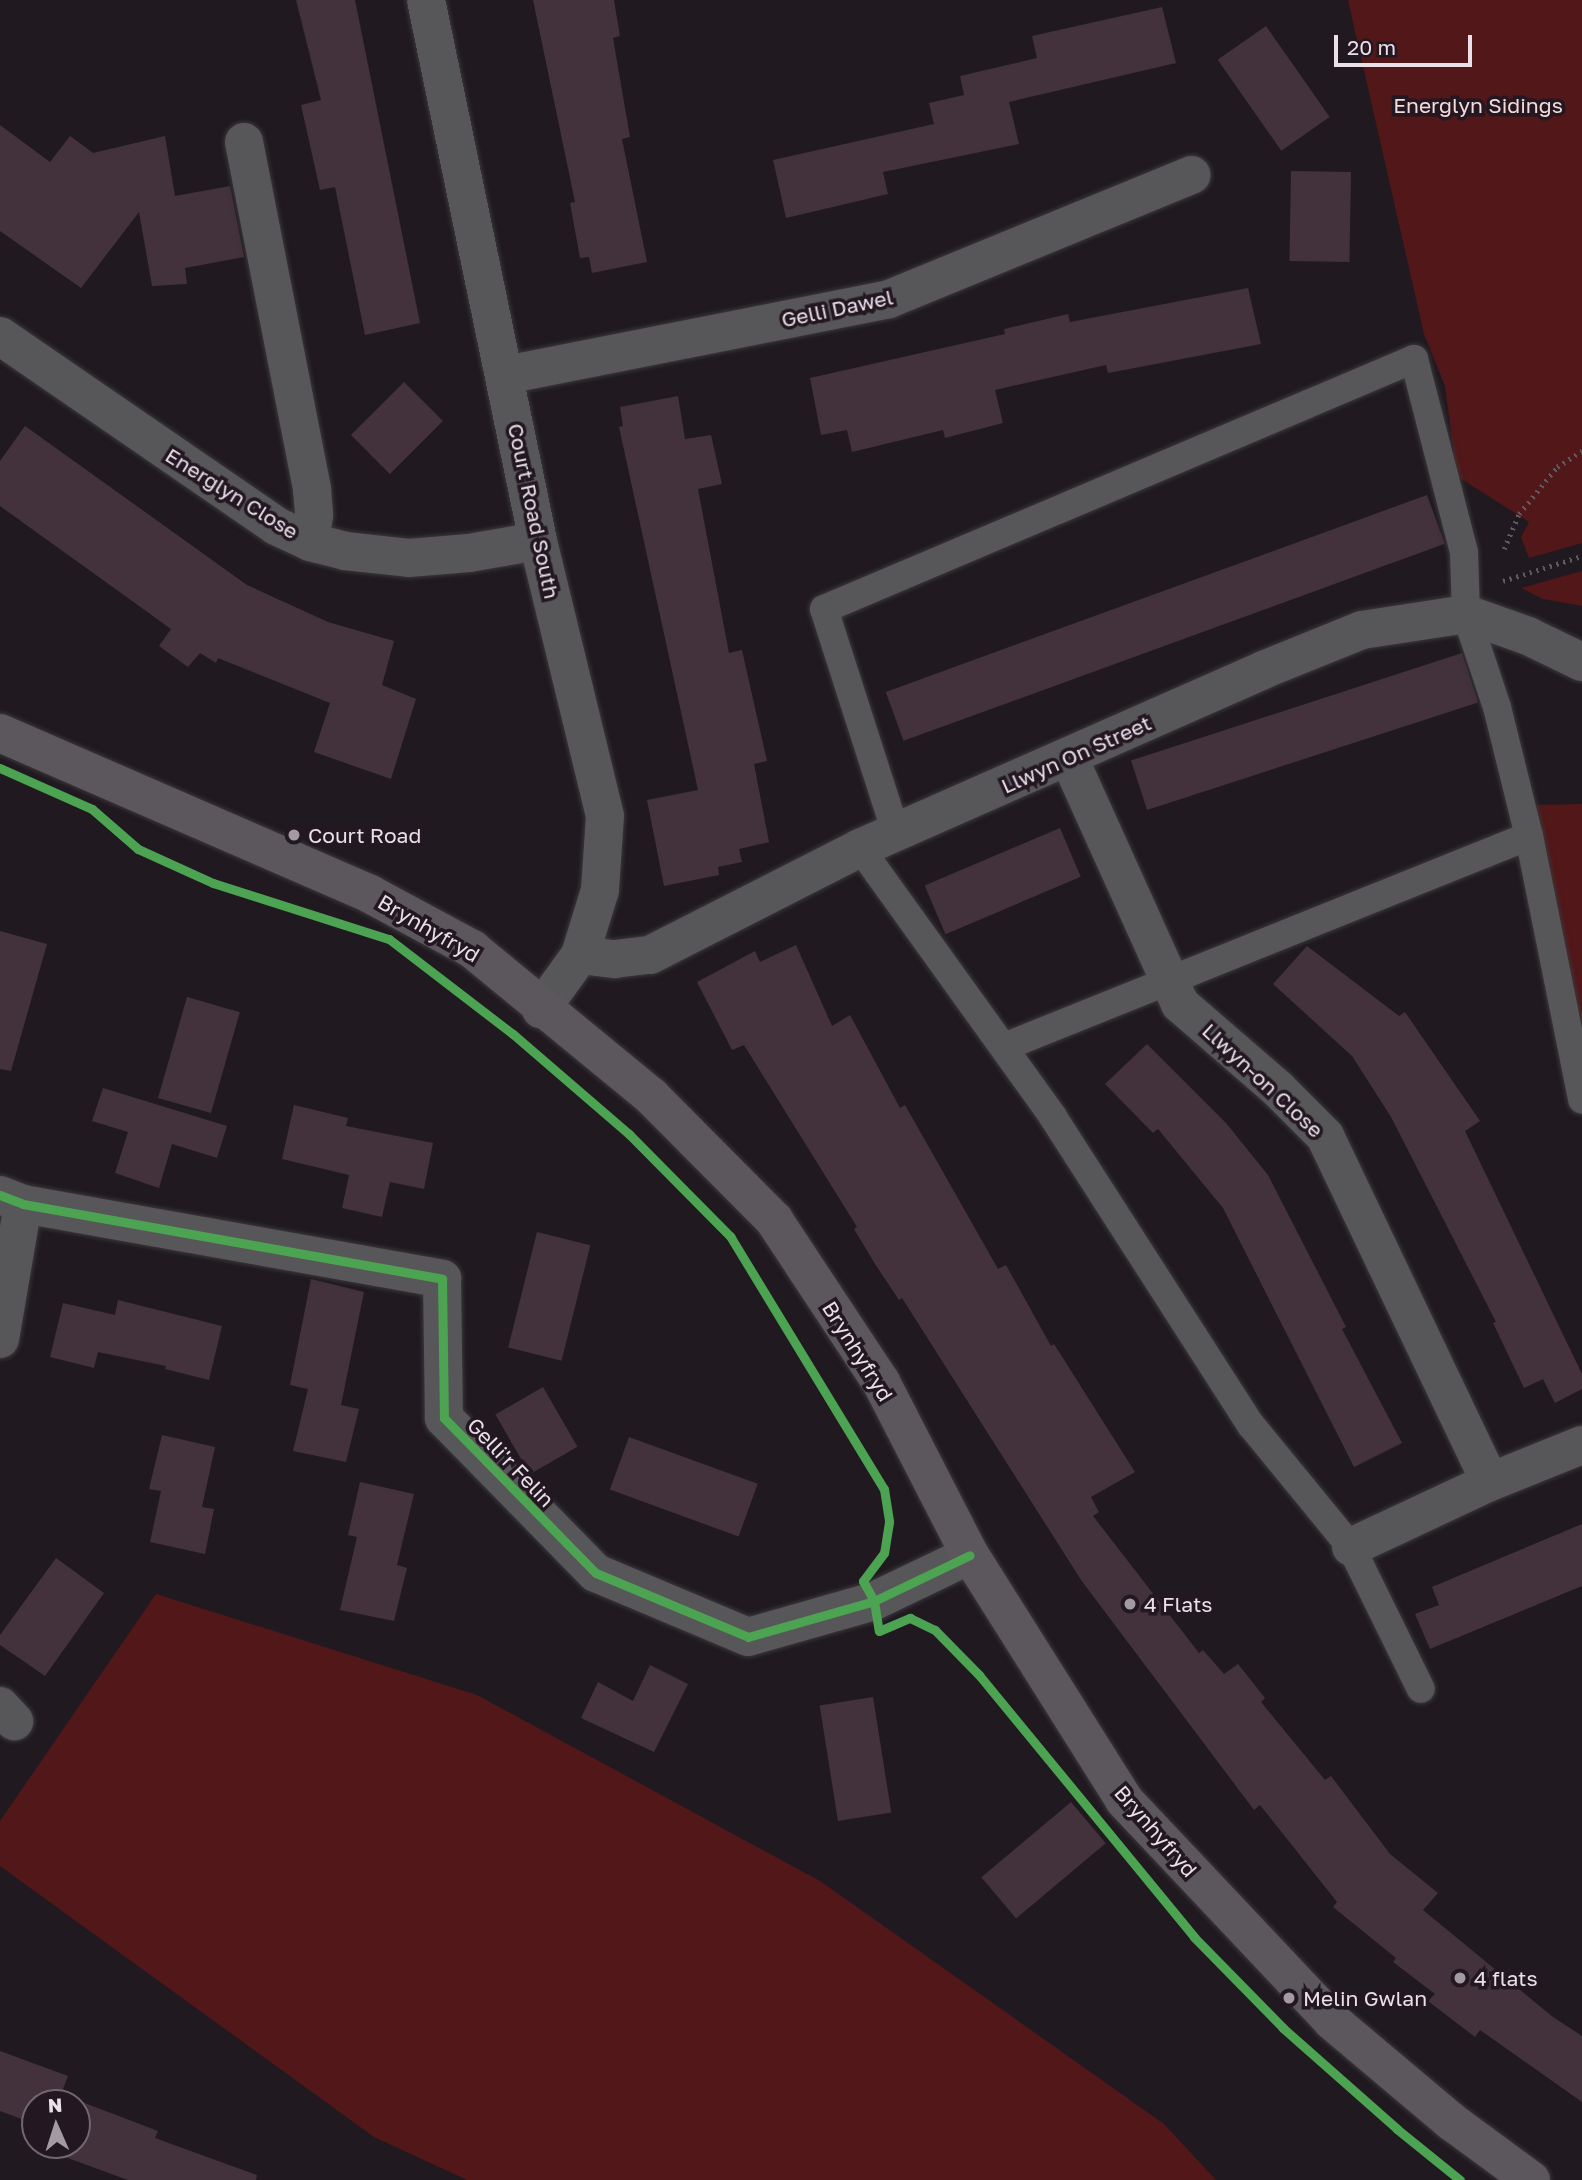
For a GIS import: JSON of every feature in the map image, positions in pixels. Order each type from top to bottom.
[{"type":"main road","name":"Brynhyfryd","points":[[0,733],[370,894],[472,948],[541,1009],[651,1096],[774,1220],[881,1382],[970,1555],[1124,1800],[1332,2021],[1452,2122],[1531,2180]]},
{"type":"street","name":"Court Road South","points":[[426,0],[506,375],[538,541],[605,816],[600,890],[580,955],[541,1009]]},
{"type":"street","points":[[244,142],[312,490],[314,515],[310,542]]},
{"type":"street","name":"Gelli Dawel","points":[[506,375],[889,299],[1192,175]]},
{"type":"street","name":"Energlyn Close","points":[[0,336],[276,526],[310,542],[345,551],[409,558],[469,553],[538,541]]},
{"type":"street","name":"Llwyn On Street","points":[[580,955],[615,959],[650,955],[860,848],[1069,758],[1263,670],[1362,630],[1466,614],[1528,636],[1582,662]]},
{"type":"street","name":"Llwyn-on Close","points":[[1069,758],[1180,1004],[1278,1089],[1325,1136],[1490,1482]]},
{"type":"street","points":[[0,1339],[11,1200]]},
{"type":"street","name":"Gelli'r Felin","points":[[11,1200],[442,1279],[444,1418],[596,1573],[748,1637],[874,1601],[970,1555]]},
{"type":"street","points":[[1351,1547],[1490,1482],[1582,1445]]},
{"type":"lane","points":[[896,834],[824,609],[1414,359],[1464,553],[1466,614],[1497,707],[1529,836],[1582,1100]]},
{"type":"lane","points":[[1004,1047],[1529,836]]},
{"type":"lane","points":[[860,848],[1053,1117],[1251,1425],[1351,1547],[1421,1689]]},
{"type":"path","points":[[1502,558],[1504,545],[1519,514],[1558,467],[1582,451]]},
{"type":"path","points":[[1500,570],[1498,582],[1582,556]]},
{"type":"green space","name":"Energlyn Sidings","points":[[1348,0],[1582,0],[1582,543],[1529,558],[1521,537],[1529,522],[1457,476],[1445,386],[1424,334]]},
{"type":"green space","points":[[1582,571],[1582,606],[1543,599],[1521,588]]},
{"type":"green space","points":[[1582,804],[1582,1026],[1532,805]]},
{"type":"green space","points":[[156,1594],[477,1695],[820,1881],[1164,2124],[1216,2180],[467,2180],[374,2137],[0,1866],[0,1821]]},
{"type":"building","points":[[296,0],[355,0],[420,323],[365,335],[335,187],[320,190],[301,105],[321,100]]},
{"type":"building","points":[[533,0],[614,0],[620,36],[613,38],[630,137],[622,139],[647,262],[592,273],[589,257],[580,258],[570,203],[575,202]]},
{"type":"building","points":[[1162,7],[1176,63],[1009,102],[1019,144],[883,172],[888,194],[786,218],[773,160],[934,124],[929,103],[964,95],[960,76],[1037,58],[1032,36]]},
{"type":"building","points":[[1266,26],[1330,117],[1281,151],[1218,60]]},
{"type":"building","points":[[0,125],[50,162],[70,136],[93,153],[165,136],[175,196],[230,186],[244,257],[185,268],[187,284],[152,286],[139,212],[81,288],[0,231]]},
{"type":"building","points":[[1291,171],[1351,172],[1349,262],[1289,261]]},
{"type":"building","points":[[1248,288],[1261,344],[1108,373],[1106,365],[995,390],[1003,423],[945,438],[943,430],[852,452],[847,430],[821,435],[810,378],[1005,334],[1004,329],[1068,314],[1070,322]]},
{"type":"building","points":[[404,382],[443,421],[390,474],[351,435]]},
{"type":"building","points":[[678,396],[685,439],[711,435],[722,484],[698,489],[729,653],[742,650],[767,761],[754,764],[769,842],[739,849],[742,862],[718,867],[719,875],[664,886],[647,800],[698,790],[619,427],[623,426],[620,407]]},
{"type":"building","points":[[25,426],[247,585],[328,622],[394,641],[382,685],[416,699],[391,779],[314,752],[330,703],[218,658],[216,663],[200,653],[188,667],[159,646],[171,629],[0,506],[0,461]]},
{"type":"building","points":[[1427,495],[1445,544],[904,741],[886,692]]},
{"type":"building","points":[[1462,653],[1478,702],[1147,810],[1131,761]]},
{"type":"building","points":[[1060,828],[1081,877],[945,934],[925,885]]},
{"type":"building","points":[[0,931],[47,944],[11,1071],[0,1069]]},
{"type":"building","points":[[796,945],[832,1026],[850,1015],[900,1108],[905,1105],[998,1269],[1006,1265],[1051,1346],[1054,1344],[1135,1472],[1091,1497],[1099,1512],[1093,1516],[1199,1653],[1203,1650],[1224,1674],[1238,1664],[1265,1698],[1261,1702],[1325,1780],[1331,1776],[1390,1854],[1438,1893],[1423,1910],[1553,2017],[1582,2036],[1582,2102],[1480,2030],[1475,2037],[1428,2001],[1435,1994],[1393,1962],[1396,1958],[1333,1907],[1337,1902],[1260,1805],[1254,1810],[1081,1580],[902,1298],[899,1300],[875,1264],[854,1229],[857,1227],[744,1045],[732,1050],[697,982],[755,951],[760,962]]},
{"type":"building","points":[[1307,946],[1399,1016],[1405,1012],[1480,1121],[1465,1131],[1582,1374],[1582,1389],[1555,1403],[1543,1379],[1524,1388],[1493,1323],[1496,1322],[1391,1117],[1352,1056],[1273,984]]},
{"type":"building","points":[[187,997],[240,1012],[211,1113],[158,1098]]},
{"type":"building","points":[[1147,1044],[1226,1123],[1268,1175],[1346,1327],[1342,1329],[1402,1443],[1354,1467],[1223,1208],[1158,1129],[1153,1133],[1105,1084]]},
{"type":"building","points":[[103,1088],[227,1126],[217,1158],[172,1144],[159,1188],[115,1173],[128,1132],[92,1121]]},
{"type":"building","points":[[294,1105],[348,1118],[346,1126],[433,1143],[424,1189],[390,1182],[382,1217],[342,1208],[349,1175],[282,1159]]},
{"type":"building","points":[[537,1232],[590,1245],[562,1361],[508,1347]]},
{"type":"building","points":[[311,1279],[364,1292],[341,1405],[359,1409],[346,1462],[293,1451],[308,1389],[290,1385]]},
{"type":"building","points":[[118,1300],[222,1326],[209,1380],[165,1369],[166,1366],[98,1352],[94,1368],[50,1357],[63,1303],[115,1315]]},
{"type":"building","points":[[543,1387],[578,1447],[530,1474],[495,1414]]},
{"type":"building","points":[[162,1435],[215,1447],[202,1507],[214,1509],[205,1554],[150,1542],[161,1491],[149,1489]]},
{"type":"building","points":[[629,1437],[758,1484],[739,1536],[610,1490]]},
{"type":"building","points":[[360,1482],[414,1494],[397,1565],[407,1568],[394,1621],[340,1610],[357,1537],[348,1535]]},
{"type":"building","points":[[1582,1524],[1582,1586],[1430,1649],[1415,1614],[1439,1605],[1432,1587]]},
{"type":"building","points":[[56,1558],[104,1593],[45,1676],[0,1645],[0,1635]]},
{"type":"building","points":[[650,1665],[688,1684],[654,1752],[581,1718],[598,1682],[633,1701]]},
{"type":"building","points":[[873,1697],[891,1813],[838,1821],[820,1705]]},
{"type":"building","points":[[1071,1802],[1106,1843],[1016,1919],[981,1877]]},
{"type":"building","points":[[0,2051],[68,2076],[63,2089],[21,2089],[21,2119],[0,2111]]},
{"type":"building","points":[[91,2105],[158,2131],[155,2138],[257,2175],[256,2180],[128,2180],[70,2159],[91,2159]]},
{"type":"cycle path","points":[[0,768],[92,809],[138,849],[213,883],[389,939],[513,1034],[629,1134],[730,1236],[884,1489],[889,1522],[884,1553],[863,1581],[874,1601],[879,1631],[910,1618],[935,1630],[979,1675],[1194,1937],[1283,2028],[1397,2129],[1460,2180]]},
{"type":"cycle path","points":[[0,1195],[23,1204],[442,1279],[444,1418],[596,1573],[748,1637],[874,1601],[970,1555]]},
{"type":"place","name":"Court Road","points":[[294,835]]},
{"type":"place","name":"4 Flats","points":[[1130,1604]]},
{"type":"place","name":"4 flats","points":[[1460,1978]]},
{"type":"place","name":"Melin Gwlan","points":[[1289,1998]]}]
